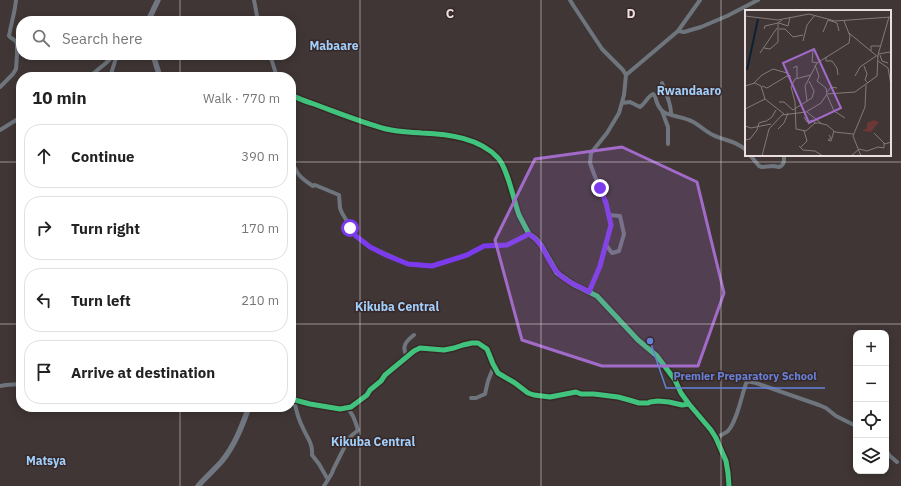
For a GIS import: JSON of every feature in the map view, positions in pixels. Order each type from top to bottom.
[{"type":"street","points":[[16,0],[16,8],[13,14],[10,36],[10,38],[16,41]]},
{"type":"street","points":[[151,16],[158,0]]},
{"type":"street","points":[[254,0],[257,16]]},
{"type":"street","points":[[570,0],[602,49],[626,75]]},
{"type":"street","points":[[589,292],[600,266],[611,225],[606,203],[590,163],[591,153],[610,129],[619,113],[624,95],[626,75],[678,31],[700,0]]},
{"type":"street","points":[[678,31],[684,32],[701,27],[758,0]]},
{"type":"street","points":[[0,87],[13,74],[17,67],[17,60]]},
{"type":"street","points":[[95,72],[109,60]]},
{"type":"street","points":[[112,72],[115,60]]},
{"type":"street","points":[[155,60],[158,72]]},
{"type":"street","points":[[272,60],[275,72]]},
{"type":"street","points":[[662,83],[668,98],[672,113],[671,115]]},
{"type":"street","points":[[622,103],[630,102],[640,107],[653,94],[668,127],[668,144]]},
{"type":"street","points":[[296,97],[373,125],[397,132],[444,134],[464,139],[485,147],[498,157],[502,163],[519,215],[529,234],[542,245],[557,273],[573,284],[597,296],[638,340],[657,356],[675,380],[680,393],[712,430],[726,461],[729,486]]},
{"type":"street","points":[[662,111],[689,120],[713,136],[735,142],[745,149]]},
{"type":"street","points":[[0,130],[16,120]]},
{"type":"street","points":[[751,156],[759,166],[762,167],[782,166],[784,163],[784,156]]},
{"type":"street","points":[[296,172],[302,179],[313,186],[315,185],[340,195],[340,208],[356,236],[370,247],[408,264],[432,266],[467,255],[484,246],[507,245],[529,234]]},
{"type":"street","points":[[606,246],[612,253],[620,251],[624,234],[620,216],[608,215]]},
{"type":"street","points":[[407,356],[404,346],[414,335]]},
{"type":"street","points":[[296,401],[340,409],[351,407],[367,395],[385,375],[414,351],[420,348],[444,350],[472,343],[478,343],[487,349],[498,374],[515,383],[528,393],[534,395],[550,397],[576,392],[581,394],[618,397],[639,404],[658,401],[682,405],[689,404]]},
{"type":"street","points":[[471,398],[476,398],[486,394],[488,381],[494,366]]},
{"type":"street","points":[[717,441],[720,436],[728,432],[734,421],[747,381],[756,382],[792,396],[807,400],[826,408],[836,416],[853,424]]},
{"type":"street","points":[[0,386],[16,384]]},
{"type":"street","points":[[324,486],[332,474],[348,440],[352,434],[358,430],[353,416],[346,407]]},
{"type":"street","points":[[296,410],[300,423],[313,449],[312,455],[327,478],[329,478]]},
{"type":"street","points":[[198,486],[221,462],[233,446],[247,412]]},
{"type":"street","points":[[889,454],[897,462]]},
{"type":"highlighted area","points":[[622,147],[697,182],[724,293],[698,366],[602,366],[522,340],[495,240],[535,159]]},
{"type":"cycle path","points":[[296,97],[348,117],[386,129],[463,138],[491,151],[501,162],[519,215],[529,234],[541,245],[557,273],[573,284],[597,296],[638,340],[657,356],[675,380],[681,393],[689,404],[711,430],[726,461],[729,486]]},
{"type":"cycle path","points":[[296,400],[340,409],[351,407],[367,395],[385,375],[414,351],[420,348],[444,350],[472,343],[478,343],[487,349],[498,373],[528,393],[534,395],[550,397],[576,392],[581,394],[618,397],[639,403],[658,401],[682,405],[689,404]]},
{"type":"place","name":"Premier Preparatory School","points":[[650,341]]},
{"type":"district","name":"Mabaare","points":[[334,46]]},
{"type":"district","name":"Rwandaaro","points":[[689,91]]},
{"type":"district","name":"Kikuba Central","points":[[397,307]]},
{"type":"district","name":"Kikuba Central","points":[[373,442]]},
{"type":"district","name":"Matsya","points":[[46,461]]},
{"type":"route","points":[[350,228],[356,236],[370,247],[408,264],[420,266],[432,266],[467,255],[484,246],[507,245],[529,234],[542,245],[557,273],[573,284],[589,292],[600,266],[611,225],[606,203],[600,188]]}]
